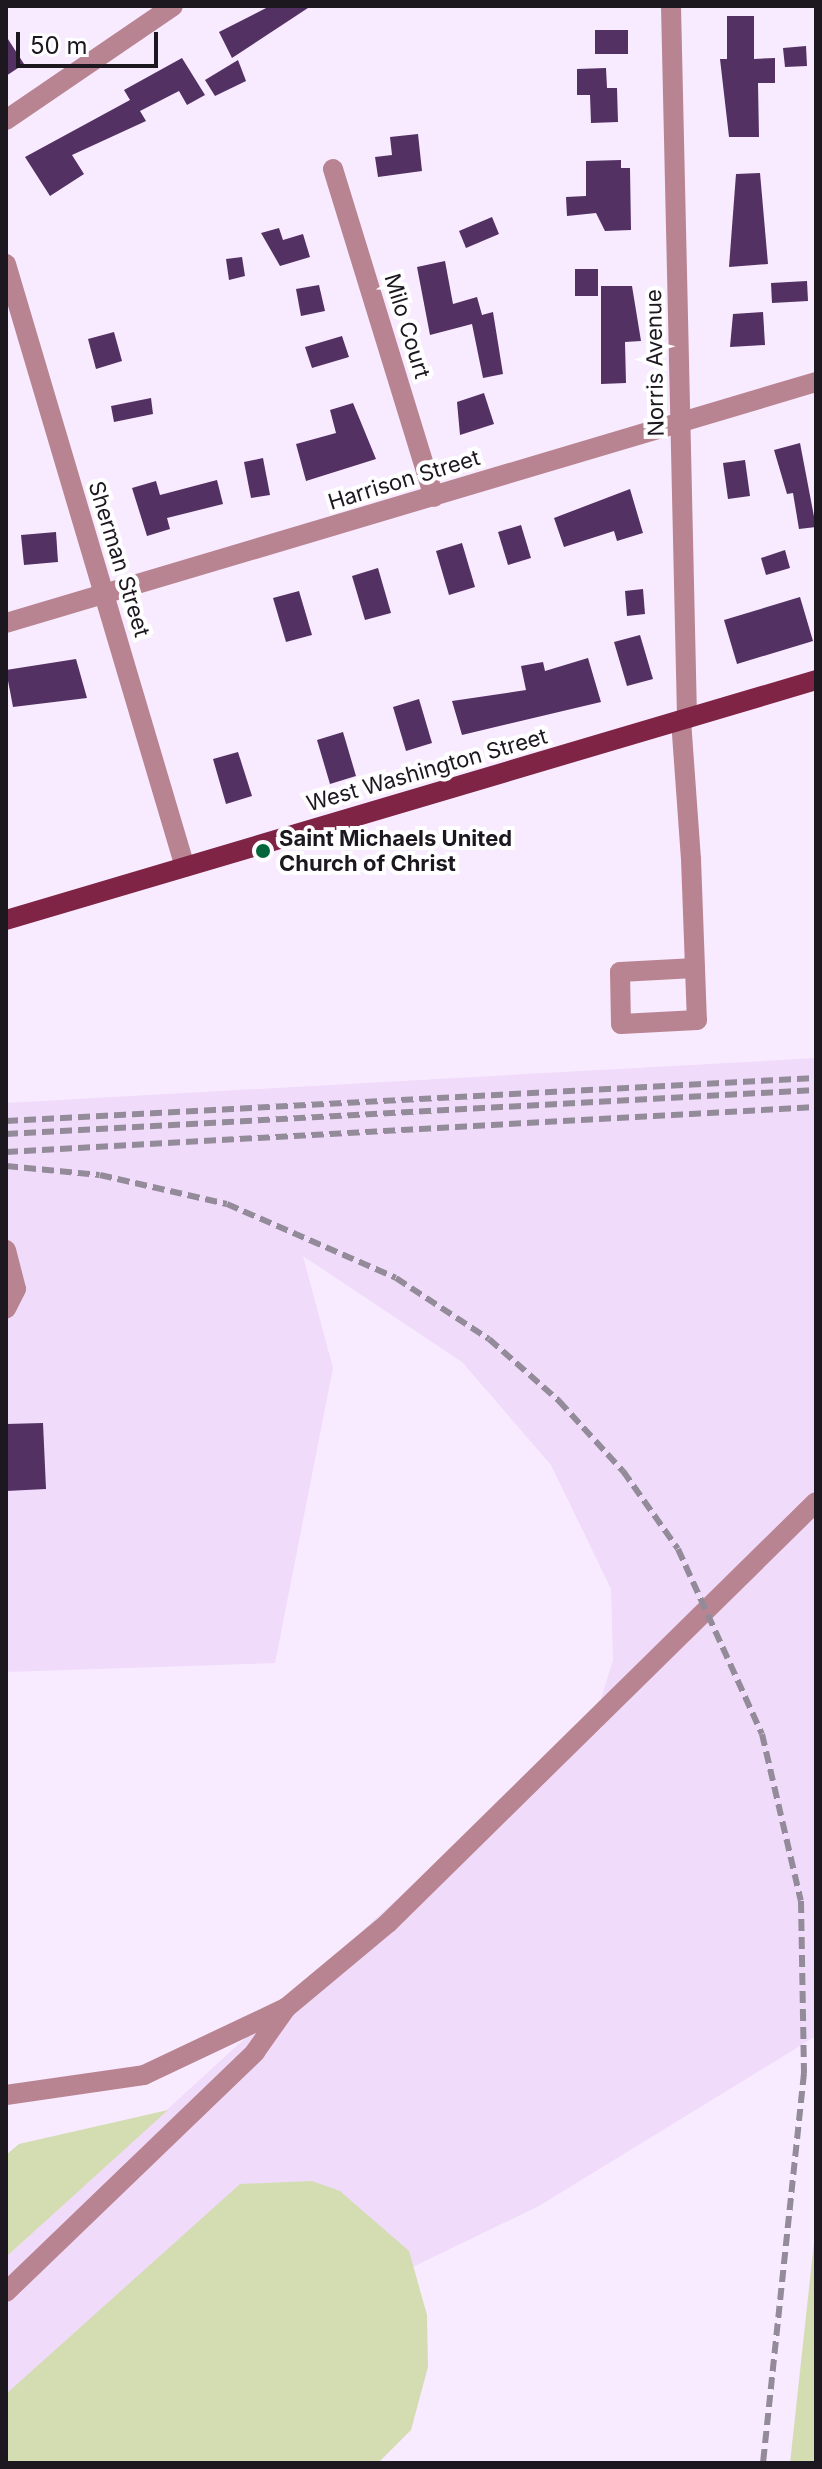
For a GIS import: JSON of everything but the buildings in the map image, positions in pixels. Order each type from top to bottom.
[{"type":"main road","name":"West Washington Street","points":[[6,920],[816,680]]},
{"type":"street","points":[[6,120],[173,6]]},
{"type":"street","name":"Norris Avenue","points":[[671,6],[684,720],[695,968],[697,1020],[621,1024],[620,972],[695,968]]},
{"type":"street","name":"Milo Court","points":[[333,169],[434,497]]},
{"type":"street","name":"Sherman Street","points":[[6,264],[185,867]]},
{"type":"street","name":"Harrison Street","points":[[6,623],[816,382]]},
{"type":"street","points":[[6,1250],[16,1289],[6,1309]]},
{"type":"street","points":[[6,2292],[255,2052],[286,2008],[399,1912],[816,1502]]},
{"type":"street","points":[[6,2095],[144,2075],[286,2008]]},
{"type":"shaded area","points":[[816,1058],[816,2036],[539,2206],[6,2463],[6,2257],[595,1718],[613,1660],[611,1589],[551,1465],[462,1362],[303,1256],[333,1368],[275,1663],[6,1672],[6,1103]]},
{"type":"green space","points":[[168,2110],[6,2257],[6,2155],[19,2144]]},
{"type":"green space","points":[[312,2181],[340,2191],[409,2251],[427,2315],[428,2367],[411,2430],[378,2463],[6,2463],[6,2394],[240,2184]]},
{"type":"green space","points":[[816,2224],[816,2463],[790,2463]]},
{"type":"railway","points":[[6,1121],[816,1078]]},
{"type":"railway","points":[[6,1134],[816,1090]]},
{"type":"railway","points":[[6,1152],[816,1107]]},
{"type":"railway","points":[[6,1166],[100,1175],[227,1204],[396,1278],[489,1339],[559,1401],[623,1471],[678,1549],[762,1734],[801,1901],[804,2073],[763,2463]]},
{"type":"place","name":"Saint Michaels United Church of Christ","points":[[263,851]]}]
